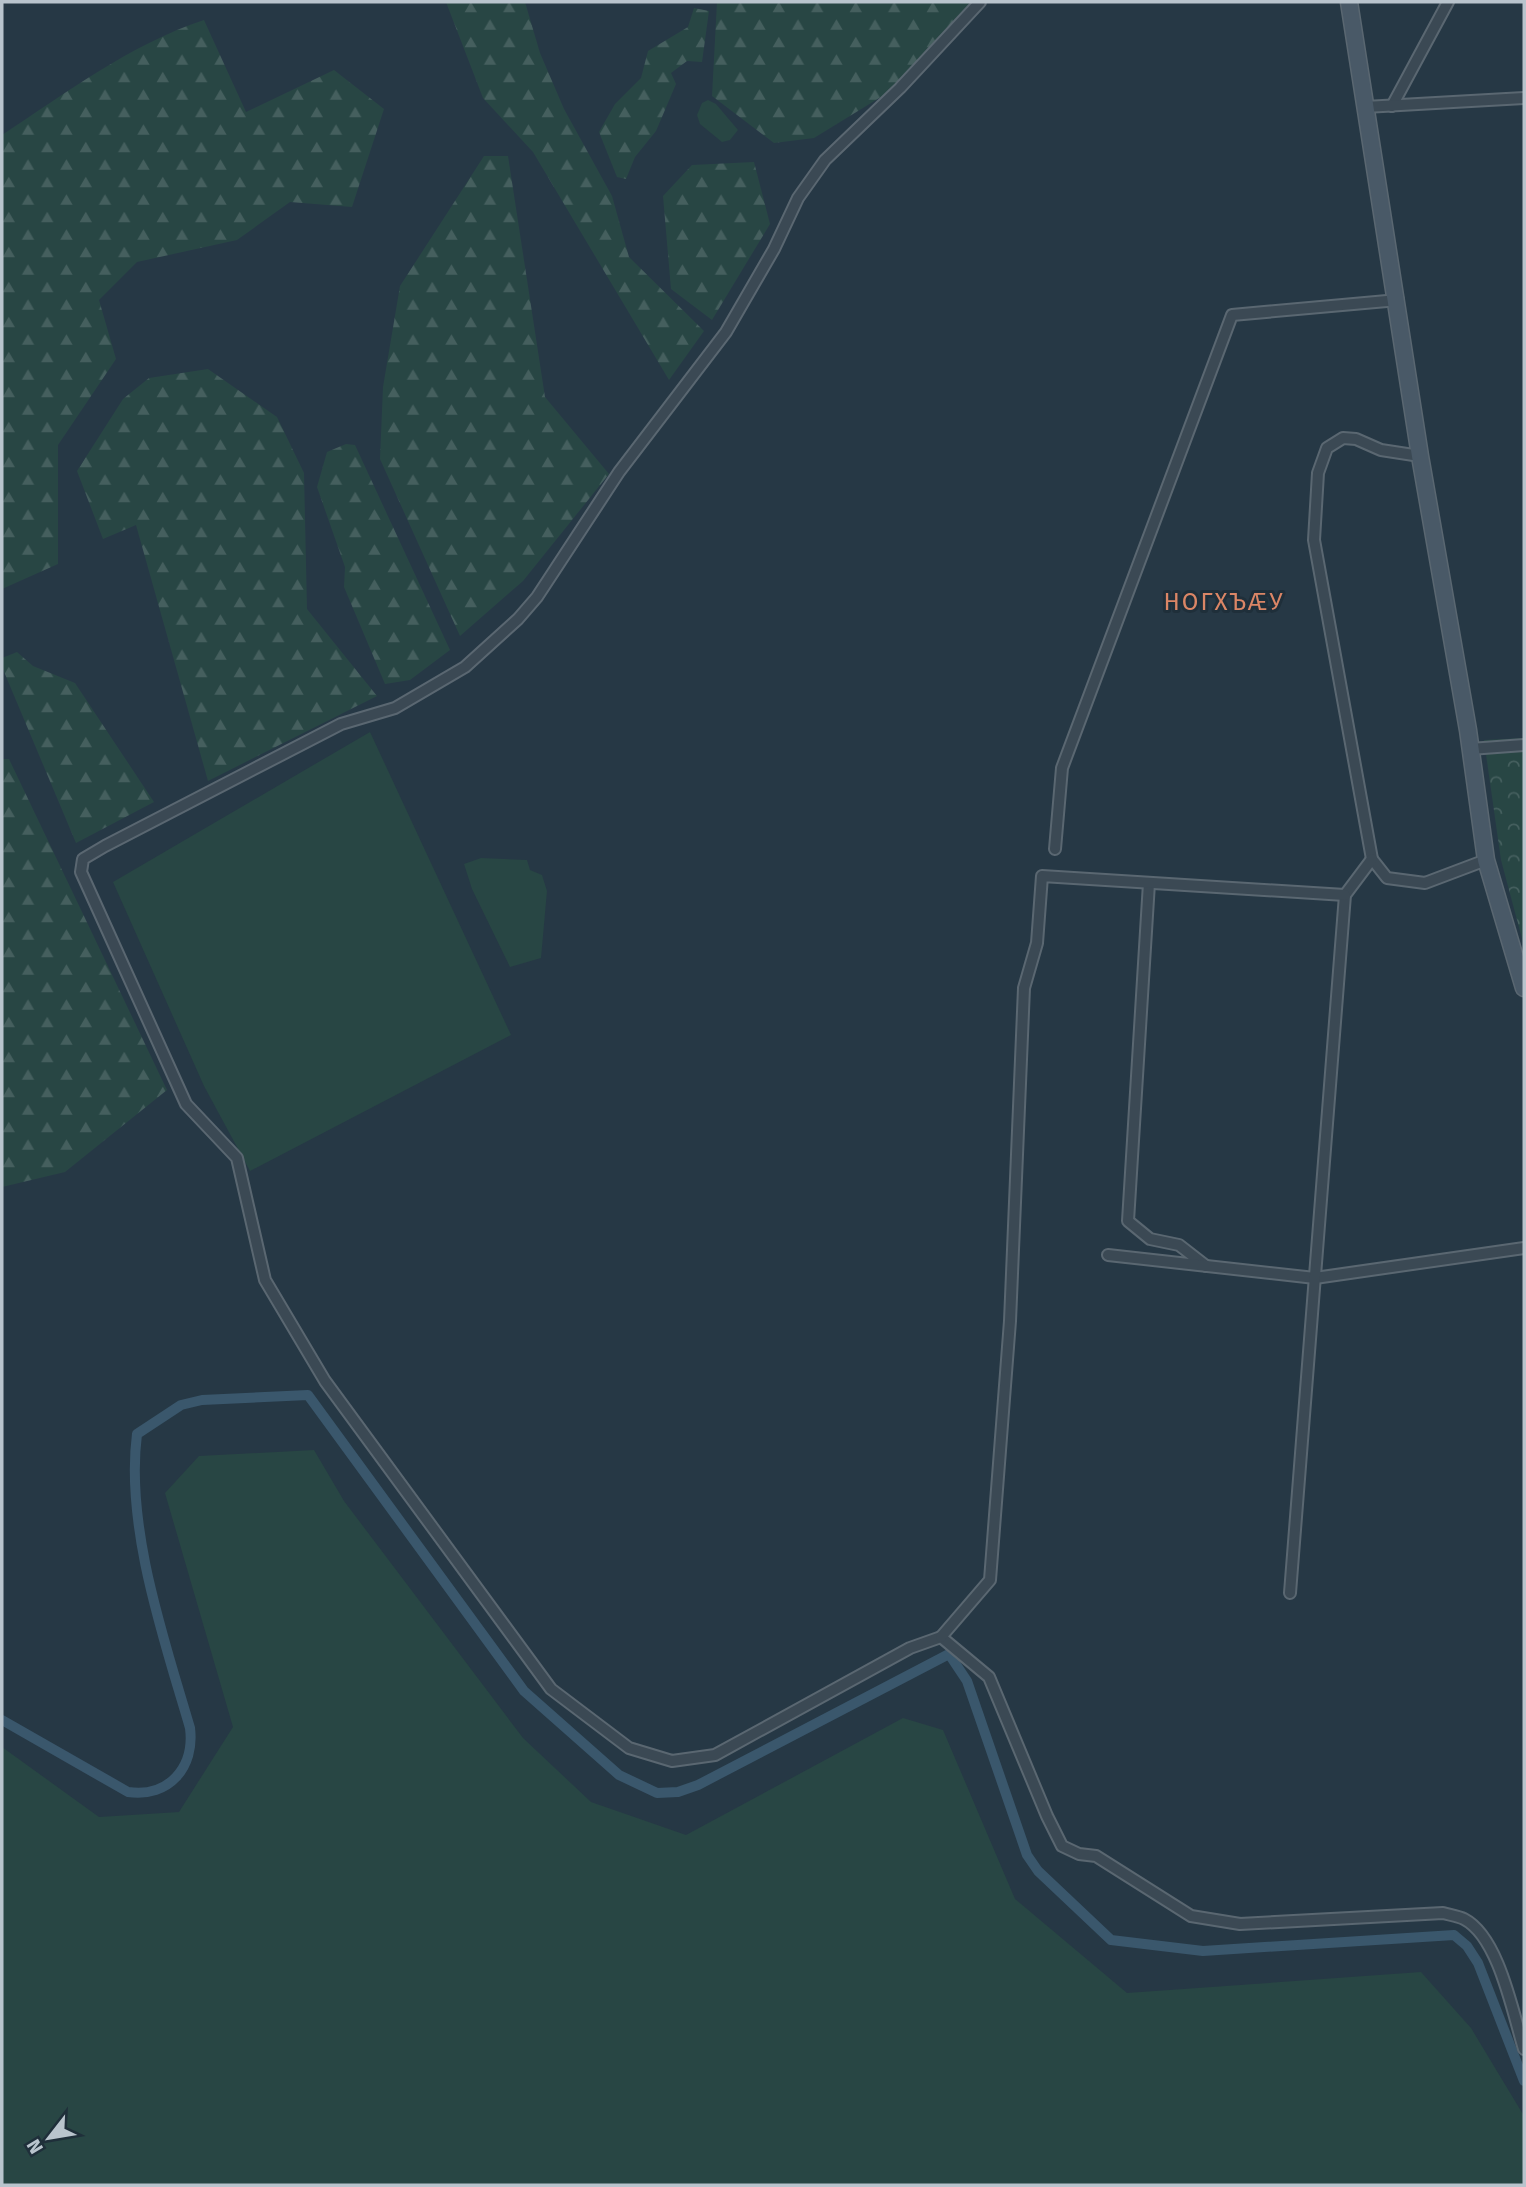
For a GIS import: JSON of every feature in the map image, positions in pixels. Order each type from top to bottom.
[{"type":"main road","points":[[1349,2],[1486,860],[1524,988]]},
{"type":"street","points":[[980,2],[900,88],[825,160],[798,198],[774,249],[726,332],[620,472],[545,586],[519,619],[465,667],[442,681],[395,708],[341,724],[105,846],[83,859],[81,872],[187,1104],[237,1157],[265,1280],[325,1381],[551,1689],[629,1748],[672,1761],[715,1755],[910,1648],[941,1637],[990,1580],[1010,1321],[1024,988],[1037,943],[1042,876],[1345,895]]},
{"type":"street","points":[[1392,106],[1448,2]]},
{"type":"street","points":[[1365,107],[1524,97]]},
{"type":"street","points":[[1055,849],[1062,768],[1232,315],[1398,300]]},
{"type":"street","points":[[1420,456],[1381,450],[1356,439],[1342,438],[1327,448],[1318,473],[1314,540],[1372,859],[1387,878],[1424,883],[1486,860]]},
{"type":"street","points":[[1470,749],[1524,745]]},
{"type":"street","points":[[1290,1593],[1345,895],[1372,859]]},
{"type":"street","points":[[1149,883],[1128,1221],[1150,1239],[1179,1245],[1206,1266]]},
{"type":"street","points":[[1108,1255],[1315,1278],[1524,1248]]},
{"type":"street","points":[[941,1637],[989,1676],[1062,1846],[1079,1854],[1096,1856],[1191,1916],[1207,1920],[1240,1924],[1443,1913],[1465,1920],[1482,1934],[1498,1964],[1524,2049]]},
{"type":"green space","points":[[446,2],[525,2],[540,53],[564,109],[612,196],[629,257],[704,331],[669,380],[533,152],[483,98]]},
{"type":"green space","points":[[717,2],[971,2],[889,92],[814,138],[774,143],[712,96]]},
{"type":"green space","points":[[694,8],[709,11],[702,62],[687,61],[671,73],[676,84],[656,131],[635,157],[626,179],[617,177],[599,132],[615,104],[641,78],[648,51],[688,27]]},
{"type":"green space","points":[[204,20],[246,112],[334,70],[384,109],[352,207],[290,202],[237,240],[137,262],[99,300],[116,359],[58,445],[58,564],[2,589],[2,135],[125,56]]},
{"type":"green space","points":[[708,100],[716,104],[738,130],[730,140],[722,142],[700,124],[697,115],[702,103]]},
{"type":"green space","points":[[484,156],[508,156],[545,397],[609,474],[523,581],[460,636],[380,459],[383,387],[400,286]]},
{"type":"green space","points":[[754,162],[770,224],[712,320],[671,289],[663,196],[692,165]]},
{"type":"green space","points":[[208,369],[277,417],[304,473],[307,609],[377,696],[208,781],[136,525],[103,539],[77,471],[123,399],[149,378]]},
{"type":"green space","points":[[346,444],[355,445],[450,650],[410,680],[385,684],[344,587],[345,567],[317,487],[327,452]]},
{"type":"green space","points":[[17,652],[33,666],[75,683],[154,802],[76,843],[2,667],[2,658]]},
{"type":"green space","points":[[370,732],[511,1035],[250,1171],[204,1086],[113,882]]},
{"type":"green space","points":[[1524,738],[1524,946],[1501,860],[1484,740]]},
{"type":"green space","points":[[2,759],[9,759],[167,1090],[65,1172],[2,1187]]},
{"type":"green space","points":[[481,858],[527,860],[530,870],[542,875],[547,891],[541,958],[510,967],[472,889],[464,864]]},
{"type":"green space","points":[[314,1450],[344,1501],[523,1738],[591,1802],[686,1835],[903,1718],[943,1730],[1015,1899],[1127,1993],[1421,1972],[1471,2028],[1524,2116],[1524,2185],[2,2185],[2,1747],[99,1817],[179,1812],[233,1727],[165,1493],[199,1456]]},
{"type":"waterway","points":[[2,1720],[128,1792],[156,1790],[176,1777],[188,1755],[190,1728],[149,1582],[142,1544],[135,1470],[137,1434],[181,1405],[202,1400],[308,1395],[524,1691],[619,1775],[657,1793],[678,1792],[698,1785],[949,1654],[967,1681],[1027,1855],[1038,1871],[1111,1940],[1203,1951],[1454,1935],[1467,1946],[1478,1963],[1524,2081]]},
{"type":"district","name":"НОГХЪÆУ","points":[[1224,602]]}]
